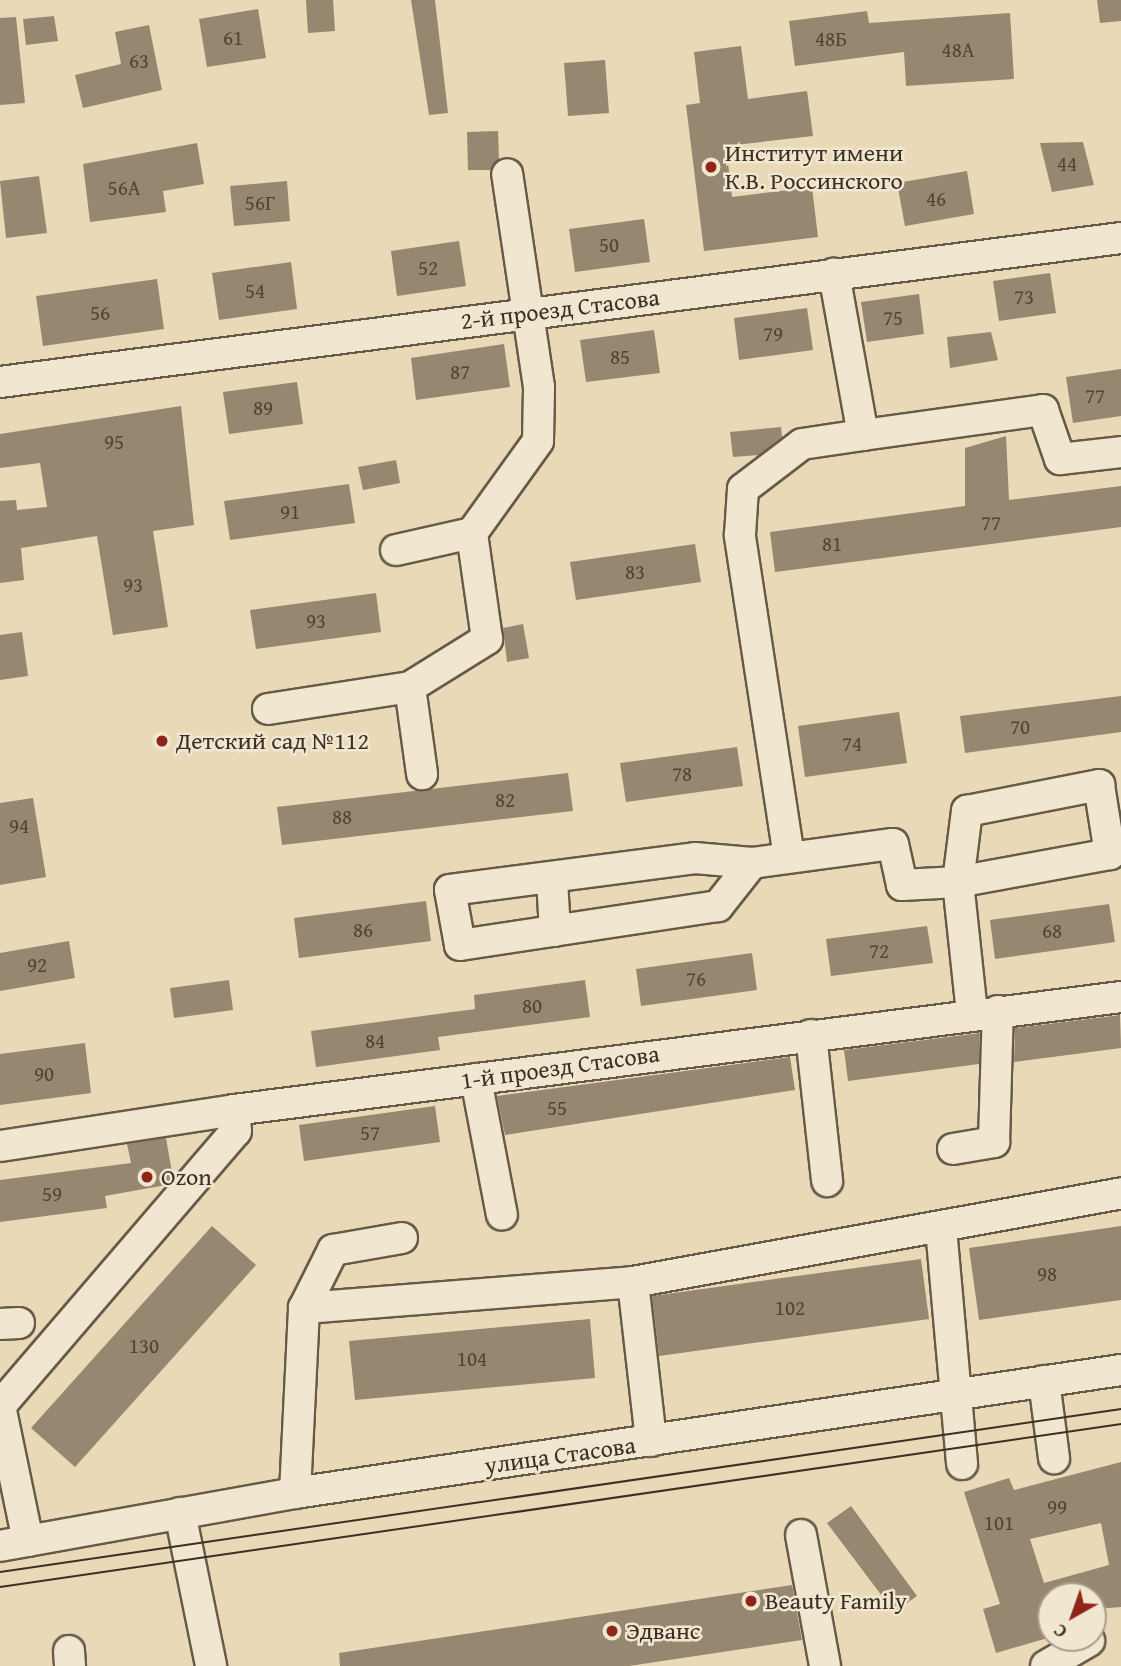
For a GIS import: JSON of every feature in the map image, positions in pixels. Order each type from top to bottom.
[{"type":"street","points":[[396,550],[472,533],[538,441],[529,313],[507,174]]},
{"type":"street","name":"2-й проезд Стасова","points":[[0,382],[1121,238]]},
{"type":"street","points":[[834,274],[863,435]]},
{"type":"street","points":[[789,857],[740,535],[743,489],[802,444],[1043,410],[1060,459],[1121,452]]},
{"type":"street","points":[[268,709],[410,687],[487,639],[472,533]]},
{"type":"street","points":[[410,687],[422,774]]},
{"type":"street","points":[[752,863],[718,906],[460,945],[450,890],[552,880],[695,859],[752,863],[893,844],[902,884],[958,882],[1110,854],[1100,786],[967,811],[958,882],[985,1012],[994,1142],[953,1149]]},
{"type":"street","points":[[552,880],[555,931]]},
{"type":"street","name":"1-й проезд Стасова","points":[[0,1146],[234,1110],[1121,996]]},
{"type":"street","points":[[811,1035],[827,1181]]},
{"type":"street","points":[[476,1079],[502,1215]]},
{"type":"street","points":[[14,1543],[0,1406],[236,1131],[234,1110]]},
{"type":"street","points":[[304,1308],[633,1282],[941,1228],[1121,1193]]},
{"type":"street","points":[[941,1228],[960,1393],[962,1464]]},
{"type":"street","points":[[295,1493],[304,1308],[333,1250],[402,1238]]},
{"type":"street","points":[[633,1282],[651,1441]]},
{"type":"street","name":"улица Стасова","points":[[14,1543],[295,1493],[1121,1370]]},
{"type":"street","points":[[1044,1381],[1054,1458]]},
{"type":"street","points":[[180,1513],[211,1666]]},
{"type":"street","points":[[802,1535],[825,1666]]},
{"type":"street","points":[[1046,1666],[1070,1652]]},
{"type":"building","points":[[306,0],[333,0],[335,31],[308,33]]},
{"type":"building","points":[[411,0],[435,0],[448,113],[429,115]]},
{"type":"building","points":[[1097,0],[1121,0],[1121,21],[1100,23]]},
{"type":"building","points":[[258,9],[266,58],[207,67],[199,19]]},
{"type":"building","points":[[867,11],[869,23],[1010,13],[1014,79],[906,86],[904,52],[795,66],[789,21]]},
{"type":"building","points":[[54,16],[58,41],[26,45],[23,19]]},
{"type":"building","points":[[16,17],[25,103],[0,105],[0,18]]},
{"type":"building","points":[[149,25],[162,90],[83,108],[75,75],[121,64],[115,32]]},
{"type":"building","name":"Институт имени К.В. Россинского","points":[[741,46],[748,99],[807,91],[813,136],[726,146],[732,197],[812,187],[818,237],[704,251],[686,105],[700,103],[694,52]]},
{"type":"building","points":[[605,60],[609,113],[568,116],[564,63]]},
{"type":"building","points":[[498,131],[499,159],[490,170],[468,170],[467,132]]},
{"type":"building","points":[[1083,142],[1094,185],[1052,192],[1040,143]]},
{"type":"building","points":[[197,143],[204,184],[163,191],[166,212],[90,222],[83,164]]},
{"type":"building","points":[[967,171],[974,214],[905,226],[897,183]]},
{"type":"building","points":[[39,176],[47,233],[6,238],[0,181]]},
{"type":"building","points":[[287,181],[290,221],[234,226],[230,186]]},
{"type":"building","points":[[644,219],[650,262],[575,272],[569,229]]},
{"type":"building","points":[[459,241],[466,286],[397,296],[391,251]]},
{"type":"building","points":[[291,262],[297,309],[219,320],[212,273]]},
{"type":"building","points":[[1050,273],[1056,313],[999,321],[993,281]]},
{"type":"building","points":[[157,279],[164,329],[43,346],[36,296]]},
{"type":"building","points":[[919,294],[924,334],[867,342],[861,302]]},
{"type":"building","points":[[807,308],[813,350],[739,360],[734,318]]},
{"type":"building","points":[[654,330],[660,373],[586,382],[580,340]]},
{"type":"building","points":[[991,332],[998,360],[950,368],[947,337]]},
{"type":"building","points":[[504,344],[510,387],[416,400],[411,358]]},
{"type":"building","points":[[1121,369],[1121,416],[1073,423],[1066,377]]},
{"type":"building","points":[[297,382],[303,424],[229,434],[223,392]]},
{"type":"building","points":[[181,406],[194,525],[153,531],[168,627],[113,635],[97,536],[21,548],[24,580],[0,583],[0,501],[16,500],[17,510],[47,507],[40,463],[0,468],[0,434]]},
{"type":"building","points":[[781,427],[782,437],[759,455],[733,457],[730,432]]},
{"type":"building","points":[[1006,436],[1009,500],[1121,486],[1121,527],[775,572],[770,532],[965,506],[965,448]]},
{"type":"building","points":[[396,460],[400,483],[363,490],[358,467]]},
{"type":"building","points":[[349,484],[355,523],[230,540],[224,501]]},
{"type":"building","points":[[695,544],[701,582],[576,600],[570,562]]},
{"type":"building","points":[[376,593],[381,632],[256,649],[250,610]]},
{"type":"building","points":[[523,624],[529,658],[507,662],[503,628]]},
{"type":"building","points":[[22,632],[28,676],[0,680],[0,635]]},
{"type":"building","points":[[1121,696],[1121,732],[965,753],[960,716]]},
{"type":"building","points":[[899,712],[907,763],[805,777],[798,726]]},
{"type":"building","points":[[737,747],[743,786],[626,802],[620,763]]},
{"type":"building","points":[[568,773],[573,811],[282,845],[277,807]]},
{"type":"building","points":[[33,798],[46,877],[0,885],[0,803]]},
{"type":"building","points":[[426,901],[431,941],[299,958],[294,918]]},
{"type":"building","points":[[1109,904],[1115,942],[995,959],[990,920]]},
{"type":"building","points":[[927,926],[933,963],[831,976],[826,939]]},
{"type":"building","points":[[69,941],[75,978],[0,991],[0,953]]},
{"type":"building","points":[[752,953],[757,990],[641,1006],[636,969]]},
{"type":"building","points":[[229,980],[233,1010],[174,1018],[170,988]]},
{"type":"building","points":[[585,980],[590,1017],[438,1037],[440,1050],[316,1067],[311,1031],[475,1009],[474,995]]},
{"type":"building","points":[[1120,1015],[1121,1048],[1014,1062],[1015,1028]]},
{"type":"building","points":[[980,1033],[979,1064],[848,1081],[844,1050]]},
{"type":"building","points":[[85,1043],[91,1093],[0,1105],[0,1054]]},
{"type":"building","points":[[790,1057],[795,1090],[505,1135],[497,1096]]},
{"type":"building","points":[[435,1106],[440,1142],[304,1161],[299,1125]]},
{"type":"building","points":[[166,1138],[173,1178],[166,1185],[105,1196],[107,1208],[0,1222],[0,1180],[131,1163],[127,1144]]},
{"type":"building","points":[[212,1226],[256,1265],[75,1467],[31,1428]]},
{"type":"building","points":[[1121,1226],[1121,1300],[979,1320],[969,1248]]},
{"type":"building","points":[[921,1259],[929,1319],[659,1356],[652,1296]]},
{"type":"building","points":[[590,1319],[595,1378],[355,1400],[349,1341]]},
{"type":"building","points":[[1121,1462],[1121,1607],[1107,1608],[1107,1582],[1048,1582],[1109,1565],[1101,1523],[1030,1539],[1044,1582],[1037,1582],[1037,1641],[996,1653],[983,1609],[1000,1604],[964,1492],[1009,1478],[1014,1490]]},
{"type":"building","points":[[851,1506],[917,1596],[894,1612],[827,1523]]},
{"type":"building","points":[[792,1585],[802,1640],[629,1666],[340,1666],[339,1653]]},
{"type":"tram line","points":[[0,1572],[1121,1409]]},
{"type":"tram line","points":[[0,1587],[1121,1424]]},
{"type":"place","name":"Институт имени К.В. Россинского","points":[[711,167]]},
{"type":"place","name":"Детский сад №112","points":[[162,741]]},
{"type":"place","name":"Ozon","points":[[147,1177]]},
{"type":"place","name":"Beauty Family","points":[[751,1601]]},
{"type":"place","name":"Эдванс","points":[[612,1631]]}]
